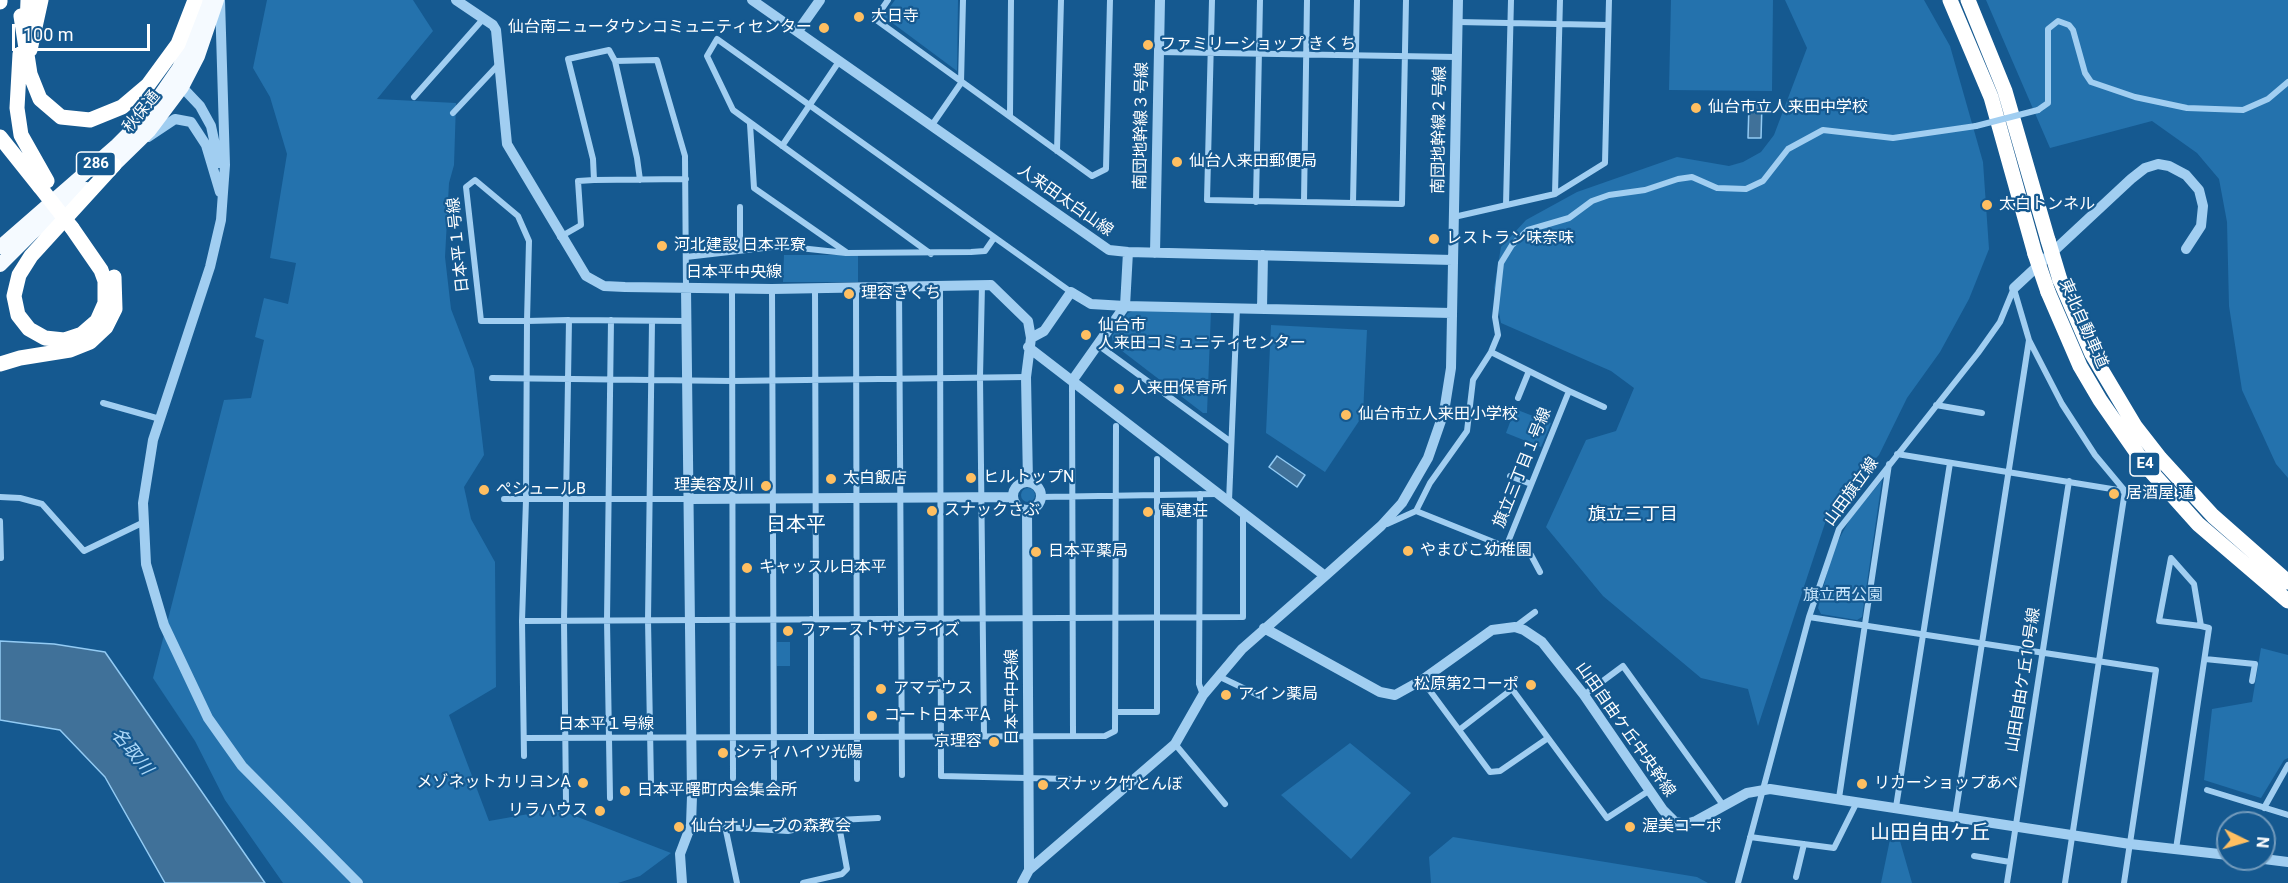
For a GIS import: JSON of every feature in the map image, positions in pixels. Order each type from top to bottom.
[{"type":"highway","points":[[22,0],[24,67],[35,92],[53,112],[80,120],[100,118],[136,97],[160,73],[182,37],[195,0]]},
{"type":"highway","points":[[28,0],[24,67],[17,108],[21,135],[43,184]]},
{"type":"highway","points":[[26,44],[34,0]]},
{"type":"highway","points":[[24,67],[41,0]]},
{"type":"highway","name":"秋保通","points":[[0,247],[133,130],[158,101],[179,68],[194,32],[203,0]]},
{"type":"highway","name":"秋保通","points":[[0,265],[32,233],[135,146],[182,87],[205,38],[218,0]]},
{"type":"highway","name":"東北自動車道","points":[[1950,0],[1991,97],[2035,254],[2048,292],[2085,375],[2122,434],[2146,466],[2199,524],[2288,601]]},
{"type":"highway","name":"東北自動車道","points":[[1968,0],[2005,91],[2060,280],[2092,354],[2135,426],[2160,458],[2213,516],[2288,582]]},
{"type":"highway","points":[[21,16],[26,44]]},
{"type":"highway","points":[[26,44],[37,19]]},
{"type":"highway","points":[[0,137],[104,254],[114,276],[117,298],[112,319],[99,335],[81,347],[0,364]]},
{"type":"highway","points":[[76,225],[102,270],[105,281],[105,303],[97,321],[82,334],[64,340],[45,338],[29,329],[18,315],[15,296],[19,275],[31,256],[114,165]]},
{"type":"street","points":[[218,0],[225,165],[221,220],[210,267],[160,420],[144,484],[142,523],[146,564],[164,625],[208,718],[242,766],[358,883]]},
{"type":"street","name":"日本平中央線","points":[[456,0],[484,18],[496,30],[507,144],[577,266],[594,284],[772,289],[982,285]]},
{"type":"street","name":"人来田太白山線","points":[[752,0],[840,59],[1109,250],[1453,260]]},
{"type":"street","points":[[798,31],[820,0]]},
{"type":"street","points":[[888,0],[874,19],[1092,176],[1107,169],[1110,0]]},
{"type":"street","points":[[932,125],[961,83],[963,0]]},
{"type":"street","points":[[1010,115],[1011,0]]},
{"type":"street","points":[[1057,151],[1061,0]]},
{"type":"street","name":"南団地幹線３号線","points":[[1155,253],[1160,0]]},
{"type":"street","points":[[1212,0],[1207,200],[1402,204],[1406,0]]},
{"type":"street","points":[[1256,202],[1260,0]]},
{"type":"street","points":[[1304,202],[1307,0]]},
{"type":"street","points":[[1353,203],[1357,0]]},
{"type":"street","name":"南団地幹線２号線","points":[[1029,870],[1175,744],[1203,695],[1218,676],[1264,628],[1381,526],[1416,481],[1428,458],[1444,412],[1451,368],[1458,0]]},
{"type":"street","points":[[1506,206],[1511,0]]},
{"type":"street","points":[[1555,194],[1560,0]]},
{"type":"street","points":[[1454,217],[1555,194],[1605,163],[1609,0]]},
{"type":"street","points":[[414,98],[484,18]]},
{"type":"street","points":[[1381,526],[1416,511],[1430,483],[1467,430],[1473,380],[1491,352],[1498,335],[1495,317],[1501,263],[1512,245],[1528,230],[1569,218],[1592,201],[1609,195],[1645,190],[1678,178],[1692,177],[1718,188],[1746,189],[1763,181],[1788,148],[1823,130],[1893,138],[1976,126],[2038,110],[2048,103],[2048,29],[2058,21],[2069,25],[2073,30],[2085,73],[2091,82],[2135,98],[2187,108],[2243,110],[2268,99],[2288,82]]},
{"type":"street","points":[[1458,22],[1608,25]]},
{"type":"street","points":[[931,254],[733,110],[707,56],[717,39],[994,238],[1091,304],[1452,313]]},
{"type":"street","points":[[594,180],[593,159],[568,59],[609,50],[615,61],[638,158],[640,180]]},
{"type":"street","points":[[1159,52],[1456,57]]},
{"type":"street","points":[[782,146],[840,59]]},
{"type":"street","points":[[615,61],[657,60],[685,156],[689,380],[691,825],[680,854],[682,883]]},
{"type":"street","points":[[453,113],[499,64]]},
{"type":"street","points":[[179,68],[182,87],[200,106],[212,126],[218,150],[221,220]]},
{"type":"street","points":[[135,146],[175,119],[191,122],[200,134],[211,159],[221,201]]},
{"type":"street","points":[[750,124],[754,188],[846,253]]},
{"type":"street","points":[[2065,883],[2125,491],[2095,455],[2029,340],[2014,288],[2131,179],[2145,168],[2158,164],[2186,175],[2199,190],[2203,206],[2201,226],[2186,249]]},
{"type":"street","points":[[560,237],[581,225],[578,181],[686,179]]},
{"type":"street","name":"日本平１号線","points":[[688,321],[611,320],[527,321],[481,321],[466,187],[475,180],[518,216],[529,241],[527,321],[526,500],[522,621],[524,738],[1105,736],[1115,731],[1116,711]]},
{"type":"street","points":[[740,207],[740,249]]},
{"type":"street","points":[[686,257],[781,246],[846,253],[931,254],[985,251],[994,238]]},
{"type":"street","points":[[1073,736],[1072,381],[1125,306],[1128,252]]},
{"type":"street","points":[[1262,309],[1263,255]]},
{"type":"street","points":[[984,735],[980,377],[982,285],[990,285],[1028,321],[1030,343],[1026,377],[1028,482]]},
{"type":"street","points":[[899,286],[902,775]]},
{"type":"street","points":[[940,286],[941,776],[1069,779]]},
{"type":"street","points":[[732,287],[733,778]]},
{"type":"street","points":[[811,737],[815,287]]},
{"type":"street","points":[[856,287],[859,619],[857,779]]},
{"type":"street","name":"山田旗立線","points":[[1738,883],[1809,617],[1839,530],[2000,322],[2014,288]]},
{"type":"street","points":[[772,289],[775,499],[774,779]]},
{"type":"street","points":[[1030,343],[1044,332],[1071,292]]},
{"type":"street","points":[[1225,497],[1231,442],[1237,308]]},
{"type":"street","points":[[566,802],[564,621],[569,320]]},
{"type":"street","points":[[610,798],[607,620],[611,320]]},
{"type":"street","points":[[651,784],[648,620],[652,321]]},
{"type":"street","points":[[1955,817],[2029,340]]},
{"type":"street","points":[[1030,343],[1072,381],[1325,576]]},
{"type":"street","points":[[1098,345],[1231,442]]},
{"type":"street","points":[[1491,352],[1604,407]]},
{"type":"street","points":[[1518,398],[1529,371]]},
{"type":"street","points":[[492,378],[732,381],[1026,377]]},
{"type":"street","name":"旗立三丁目１号線","points":[[1416,511],[1506,547],[1569,391]]},
{"type":"street","points":[[103,403],[160,420]]},
{"type":"street","points":[[1936,405],[1982,413]]},
{"type":"street","points":[[1116,426],[1116,711],[1157,712],[1157,459]]},
{"type":"street","points":[[1897,454],[2125,491]]},
{"type":"street","points":[[1839,798],[1890,463]]},
{"type":"street","points":[[1896,807],[1950,463]]},
{"type":"street","points":[[1510,476],[1531,484]]},
{"type":"street","points":[[1028,482],[1039,489],[1040,497],[1037,504],[1027,510],[1019,507],[1013,497],[1015,488],[1028,482]]},
{"type":"street","name":"山田自由ケ丘10号線","points":[[2007,883],[2069,482]]},
{"type":"street","points":[[1040,497],[1200,494],[1225,497]]},
{"type":"street","points":[[1200,494],[1199,684],[1203,695]]},
{"type":"street","points":[[504,499],[650,501],[940,496],[1013,497]]},
{"type":"street","points":[[0,497],[20,498],[42,504],[84,551],[142,523]]},
{"type":"street","name":"日本平中央線","points":[[1022,883],[1029,870],[1027,510]]},
{"type":"street","points":[[522,621],[1243,616],[1243,514]]},
{"type":"street","points":[[0,521],[1,558]]},
{"type":"street","points":[[1506,547],[1531,555],[1540,572]]},
{"type":"street","points":[[2176,849],[2209,628],[2201,627],[2159,621],[2171,558],[2194,584],[2201,627]]},
{"type":"street","points":[[1264,628],[1380,692],[1395,695],[1422,680],[1492,630],[1515,627],[1535,612]]},
{"type":"street","points":[[1809,617],[2156,670],[2124,883]]},
{"type":"street","name":"山田自由ケ丘中央幹線","points":[[1515,627],[1535,635],[1542,642],[1584,695],[1663,810],[1675,822],[1686,824],[1704,818],[1723,805],[1747,793],[1762,789],[1839,798],[2130,844],[2216,854]]},
{"type":"street","points":[[2205,659],[2255,664],[2252,681]]},
{"type":"street","points":[[1584,695],[1623,666],[1723,805]]},
{"type":"street","points":[[1218,676],[1260,696]]},
{"type":"street","points":[[1422,680],[1490,772],[1500,771],[1548,738]]},
{"type":"street","points":[[1459,730],[1512,689],[1607,818],[1650,790]]},
{"type":"street","points":[[524,738],[524,756]]},
{"type":"street","points":[[1175,744],[1225,804]]},
{"type":"street","points":[[2264,808],[2288,765]]},
{"type":"street","points":[[2207,790],[2288,815]]},
{"type":"street","points":[[1750,837],[1834,848],[1857,801]]},
{"type":"street","points":[[691,825],[788,831],[838,820],[878,818]]},
{"type":"street","points":[[803,883],[842,874],[847,869],[838,820]]},
{"type":"street","points":[[725,826],[737,883]]},
{"type":"street","points":[[1796,877],[1804,844]]},
{"type":"street","points":[[1974,856],[2010,862]]},
{"type":"green space","points":[[267,0],[413,0],[433,31],[377,99],[456,103],[454,165],[449,183],[445,257],[451,309],[474,369],[484,455],[464,487],[471,519],[495,562],[496,687],[449,715],[489,821],[557,809],[671,853],[640,876],[618,883],[283,883],[225,800],[195,741],[153,678],[224,400],[251,398],[264,340],[255,337],[264,298],[288,304],[296,263],[270,258],[287,154],[270,97],[253,68]]},
{"type":"green space","points":[[895,0],[958,0],[957,71],[883,16]]},
{"type":"green space","points":[[1671,0],[1773,0],[1772,91],[1669,90]]},
{"type":"green space","points":[[1785,0],[1924,0],[1950,46],[1983,162],[1989,249],[1969,299],[1940,352],[1907,398],[1879,455],[1831,505],[1758,726],[1748,689],[1701,678],[1603,596],[1546,527],[1586,440],[1616,431],[1634,388],[1611,371],[1501,323],[1494,288],[1501,247],[1526,220],[1577,192],[1677,157],[1729,166],[1743,162],[1761,152],[1774,135],[1807,48]]},
{"type":"green space","points":[[1986,0],[2288,0],[2288,478],[2276,464],[2242,390],[2229,306],[2227,222],[2219,179],[2197,153],[2152,121],[2050,148]]},
{"type":"green space","points":[[784,255],[858,255],[858,282],[783,282]]},
{"type":"green space","points":[[1135,310],[1211,311],[1207,413],[1203,413],[1113,344],[1112,336],[1128,313]]},
{"type":"green space","points":[[1271,325],[1367,330],[1363,415],[1325,472],[1266,433]]},
{"type":"green space","points":[[1515,409],[1551,423],[1541,447],[1506,433]]},
{"type":"green space","name":"旗立西公園","points":[[1882,480],[1862,617],[1857,620],[1821,614],[1818,608],[1833,550],[1850,519]]},
{"type":"green space","points":[[1028,488],[1033,490],[1035,495],[1033,500],[1028,502],[1023,500],[1021,495],[1023,490]]},
{"type":"green space","points":[[777,642],[790,642],[790,666],[777,666]]},
{"type":"green space","points":[[2261,648],[2288,655],[2288,758],[2284,760],[2261,798],[2204,780],[2212,709],[2252,702]]},
{"type":"green space","points":[[1350,743],[1411,793],[1351,859],[1281,795]]},
{"type":"green space","points":[[1894,820],[1912,883],[1881,883]]},
{"type":"green space","points":[[1453,837],[1697,877],[1708,883],[1431,883],[1429,857]]},
{"type":"water","points":[[1749,103],[1762,104],[1761,138],[1748,138]]},
{"type":"water","points":[[1277,456],[1305,475],[1297,487],[1269,467]]},
{"type":"water","name":"名取川","points":[[0,641],[54,644],[105,652],[265,883],[165,883],[105,777],[60,730],[0,720]]},
{"type":"place","name":"大日寺","points":[[859,17]]},
{"type":"place","name":"仙台南ニュータウンコミュニティセンター","points":[[824,28]]},
{"type":"place","name":"ファミリーショップ きくち","points":[[1148,45]]},
{"type":"place","name":"仙台市立人来田中学校","points":[[1696,108]]},
{"type":"place","name":"仙台人来田郵便局","points":[[1177,162]]},
{"type":"place","name":"太白トンネル","points":[[1987,205]]},
{"type":"place","name":"レストラン味奈味","points":[[1434,239]]},
{"type":"place","name":"河北建設 日本平寮","points":[[662,246]]},
{"type":"place","name":"理容きくち","points":[[849,294]]},
{"type":"place","name":"仙台市 人来田コミュニティセンター","points":[[1086,335]]},
{"type":"place","name":"人来田保育所","points":[[1119,389]]},
{"type":"place","name":"仙台市立人来田小学校","points":[[1346,415]]},
{"type":"place","name":"ヒルトップN","points":[[971,478]]},
{"type":"place","name":"太白飯店","points":[[831,479]]},
{"type":"place","name":"理美容及川","points":[[766,486]]},
{"type":"place","name":"ぺシュールB","points":[[484,490]]},
{"type":"place","name":"居酒屋 蓮","points":[[2114,494]]},
{"type":"place","name":"スナックさぶ","points":[[932,511]]},
{"type":"place","name":"電建荘","points":[[1148,512]]},
{"type":"place","name":"やまびこ幼稚園","points":[[1408,551]]},
{"type":"place","name":"日本平薬局","points":[[1036,552]]},
{"type":"place","name":"キャッスル日本平","points":[[747,568]]},
{"type":"place","name":"ファーストサンライズ","points":[[788,631]]},
{"type":"place","name":"松原第2コーポ","points":[[1531,685]]},
{"type":"place","name":"アマデウス","points":[[881,689]]},
{"type":"place","name":"アイン薬局","points":[[1226,695]]},
{"type":"place","name":"コート日本平A","points":[[872,716]]},
{"type":"place","name":"京理容","points":[[994,742]]},
{"type":"place","name":"シティハイツ光陽","points":[[723,753]]},
{"type":"place","name":"メゾネットカリヨンA","points":[[583,783]]},
{"type":"place","name":"リカーショップあべ","points":[[1862,784]]},
{"type":"place","name":"スナック竹とんぼ","points":[[1043,785]]},
{"type":"place","name":"日本平曙町内会集会所","points":[[625,791]]},
{"type":"place","name":"リラハウス","points":[[600,811]]},
{"type":"place","name":"仙台オリーブの森教会","points":[[679,827]]},
{"type":"place","name":"渥美コーポ","points":[[1630,827]]},
{"type":"district","name":"旗立三丁目","points":[[1633,515]]},
{"type":"district","name":"日本平","points":[[796,526]]},
{"type":"district","name":"山田自由ケ丘","points":[[1930,834]]}]
